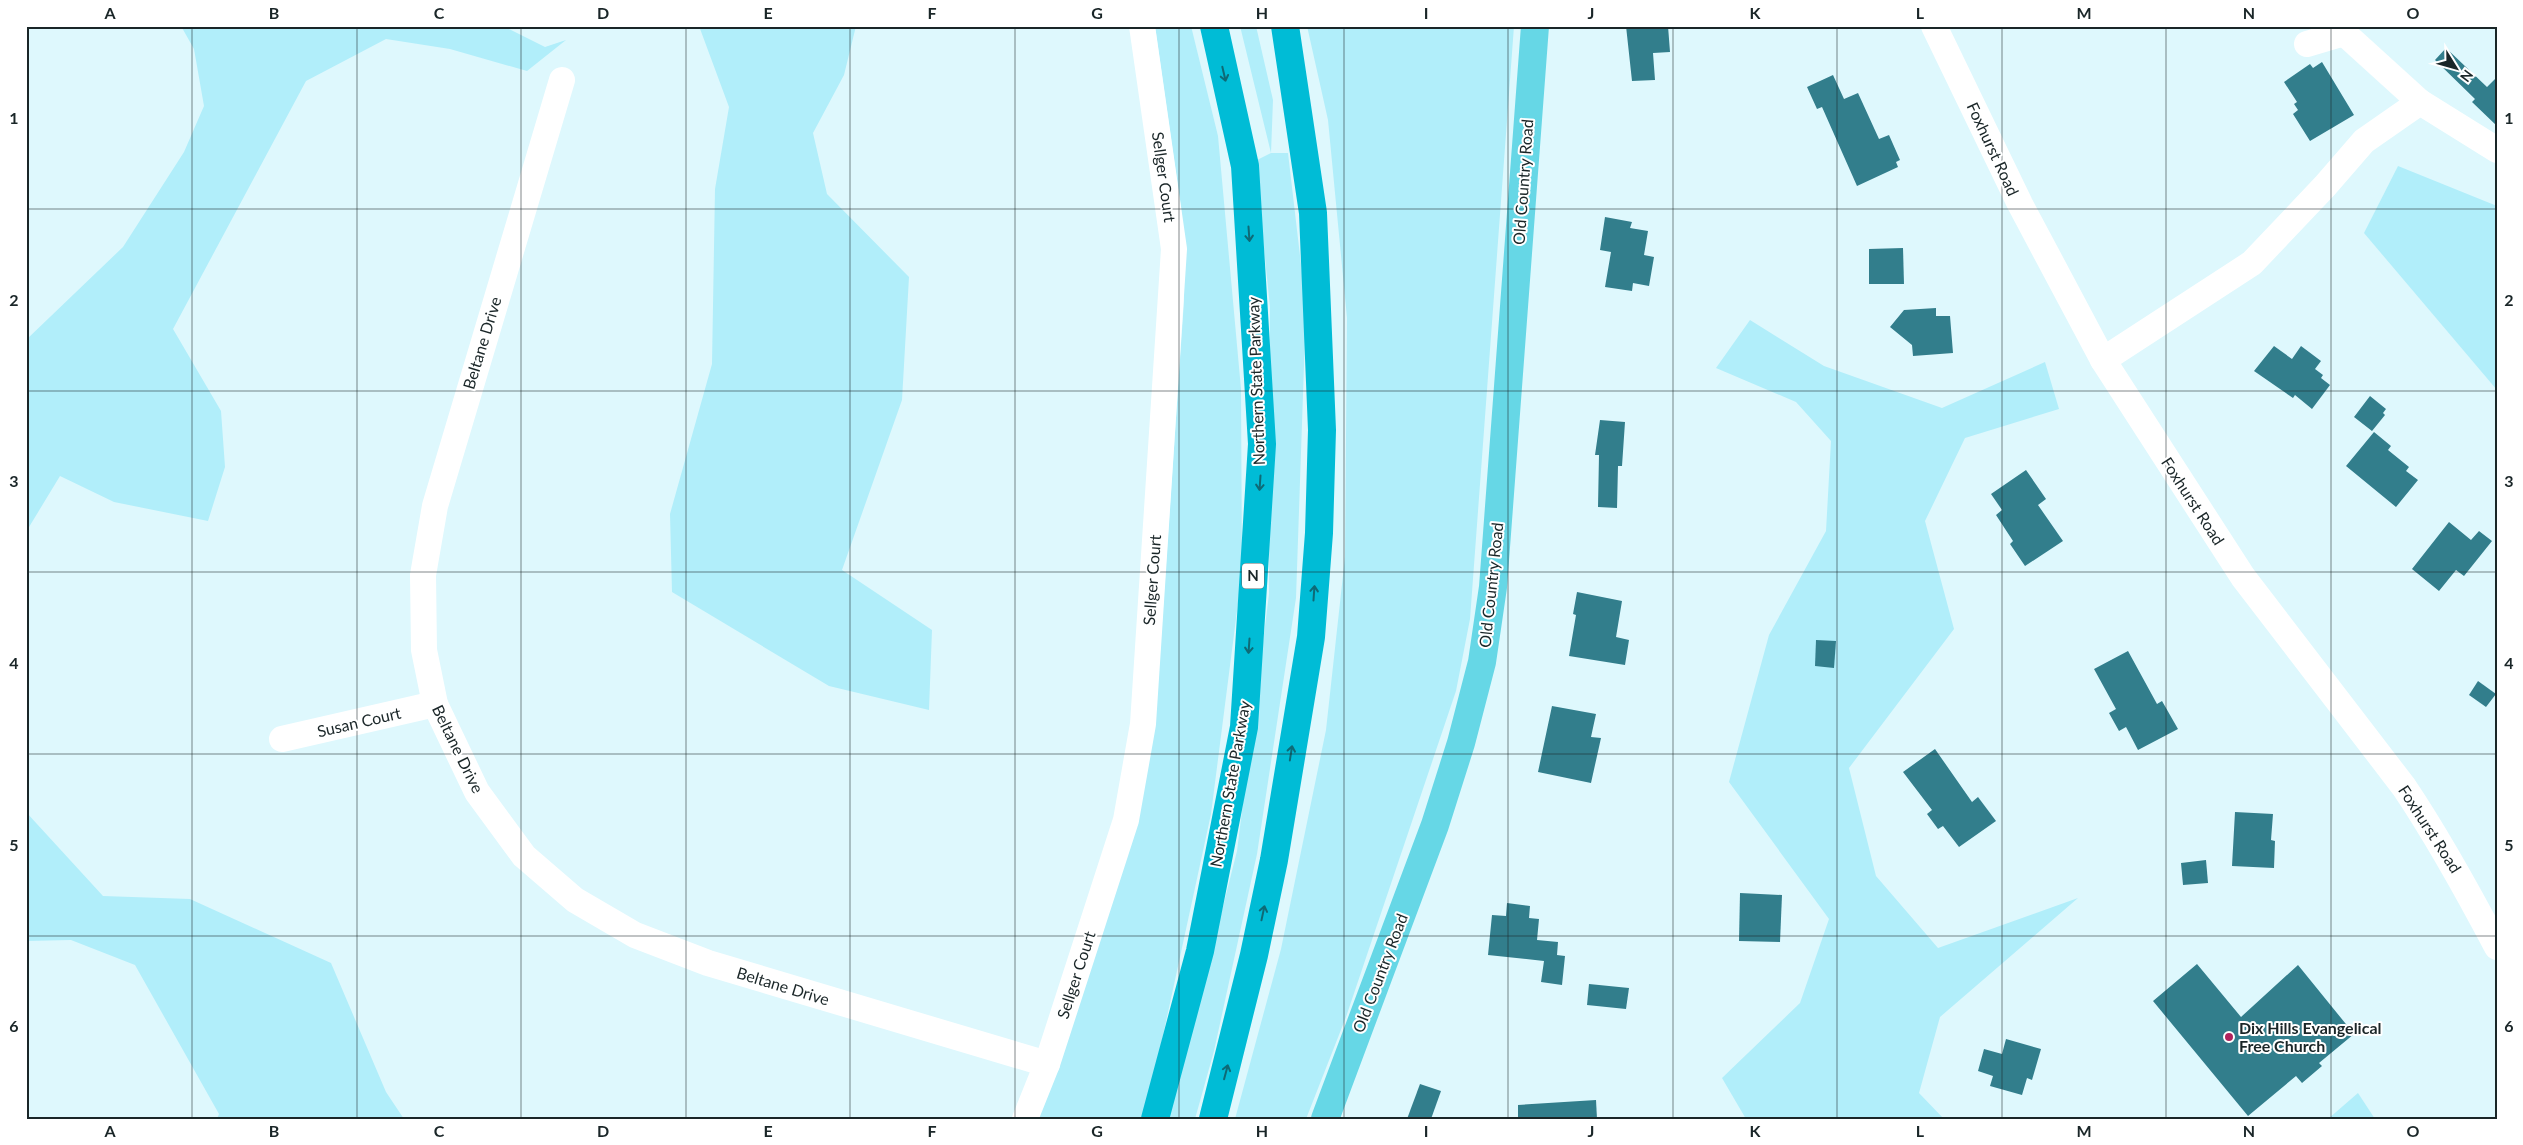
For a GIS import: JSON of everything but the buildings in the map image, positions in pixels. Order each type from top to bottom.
[{"type":"highway","name":"Northern State Parkway","points":[[1154,1119],[1200,951],[1244,727],[1262,444],[1245,166],[1214,26]]},
{"type":"highway","points":[[1213,1119],[1254,955],[1274,860],[1311,637],[1319,533],[1322,430],[1313,213],[1285,26]]},
{"type":"main road","name":"Old Country Road","points":[[1325,1119],[1435,825],[1461,743],[1482,662],[1493,587],[1535,26]]},
{"type":"street","name":"Sellger Court","points":[[1025,1119],[1047,1064],[1126,820],[1143,724],[1174,249],[1142,26]]},
{"type":"street","name":"Foxhurst Road","points":[[1934,26],[2020,204],[2103,360],[2243,577],[2404,787],[2428,822],[2462,880],[2497,947]]},
{"type":"street","points":[[2307,44],[2344,33],[2420,102],[2497,150]]},
{"type":"street","name":"Beltane Drive","points":[[562,80],[435,506],[423,584],[424,650],[435,704],[477,792],[524,856],[575,900],[635,935],[708,963],[1047,1064]]},
{"type":"street","points":[[2103,360],[2252,263],[2325,186],[2364,141],[2420,102]]},
{"type":"street","name":"Susan Court","points":[[282,739],[435,704]]},
{"type":"shaded area","points":[[181,26],[503,26],[545,47],[566,40],[527,71],[450,49],[386,39],[306,81],[173,329],[221,411],[225,467],[208,521],[114,502],[60,476],[26,532],[26,340],[123,247],[184,152],[204,106],[194,49]]},
{"type":"shaded area","points":[[699,26],[856,26],[844,75],[813,133],[827,194],[909,277],[902,400],[842,570],[932,630],[929,710],[829,686],[672,592],[670,514],[712,364],[715,189],[729,107]]},
{"type":"shaded area","points":[[1155,26],[1191,26],[1218,136],[1241,389],[1242,572],[1211,814],[1152,1086],[1141,1119],[1033,1119],[1156,711],[1184,301],[1181,208]]},
{"type":"shaded area","points":[[1240,26],[1256,26],[1273,100],[1271,153]]},
{"type":"shaded area","points":[[1307,26],[1514,26],[1470,619],[1456,691],[1346,1017],[1306,1119],[1235,1119],[1281,949],[1326,730],[1345,557],[1347,318],[1328,120]]},
{"type":"shaded area","points":[[1271,153],[1288,153],[1306,307],[1296,598],[1257,854],[1214,1051],[1195,1119],[1166,1119],[1188,1045],[1237,851],[1269,594],[1270,307],[1255,161]]},
{"type":"shaded area","points":[[2398,166],[2497,206],[2497,390],[2364,233]]},
{"type":"shaded area","points":[[1750,320],[1824,366],[1942,408],[2045,362],[2059,409],[1965,438],[1925,521],[1954,629],[1849,768],[1876,876],[1938,948],[2078,898],[1940,1017],[1919,1093],[1944,1119],[1746,1119],[1722,1078],[1800,1003],[1829,919],[1729,782],[1769,635],[1826,531],[1831,441],[1796,402],[1716,368]]},
{"type":"shaded area","points":[[26,812],[103,896],[190,899],[331,963],[386,1092],[404,1119],[217,1119],[219,1114],[135,965],[71,940],[26,941]]},
{"type":"shaded area","points":[[2358,1093],[2375,1119],[2328,1119]]},
{"type":"place","name":"Dix Hills Evangelical Free Church","points":[[2229,1037]]}]
